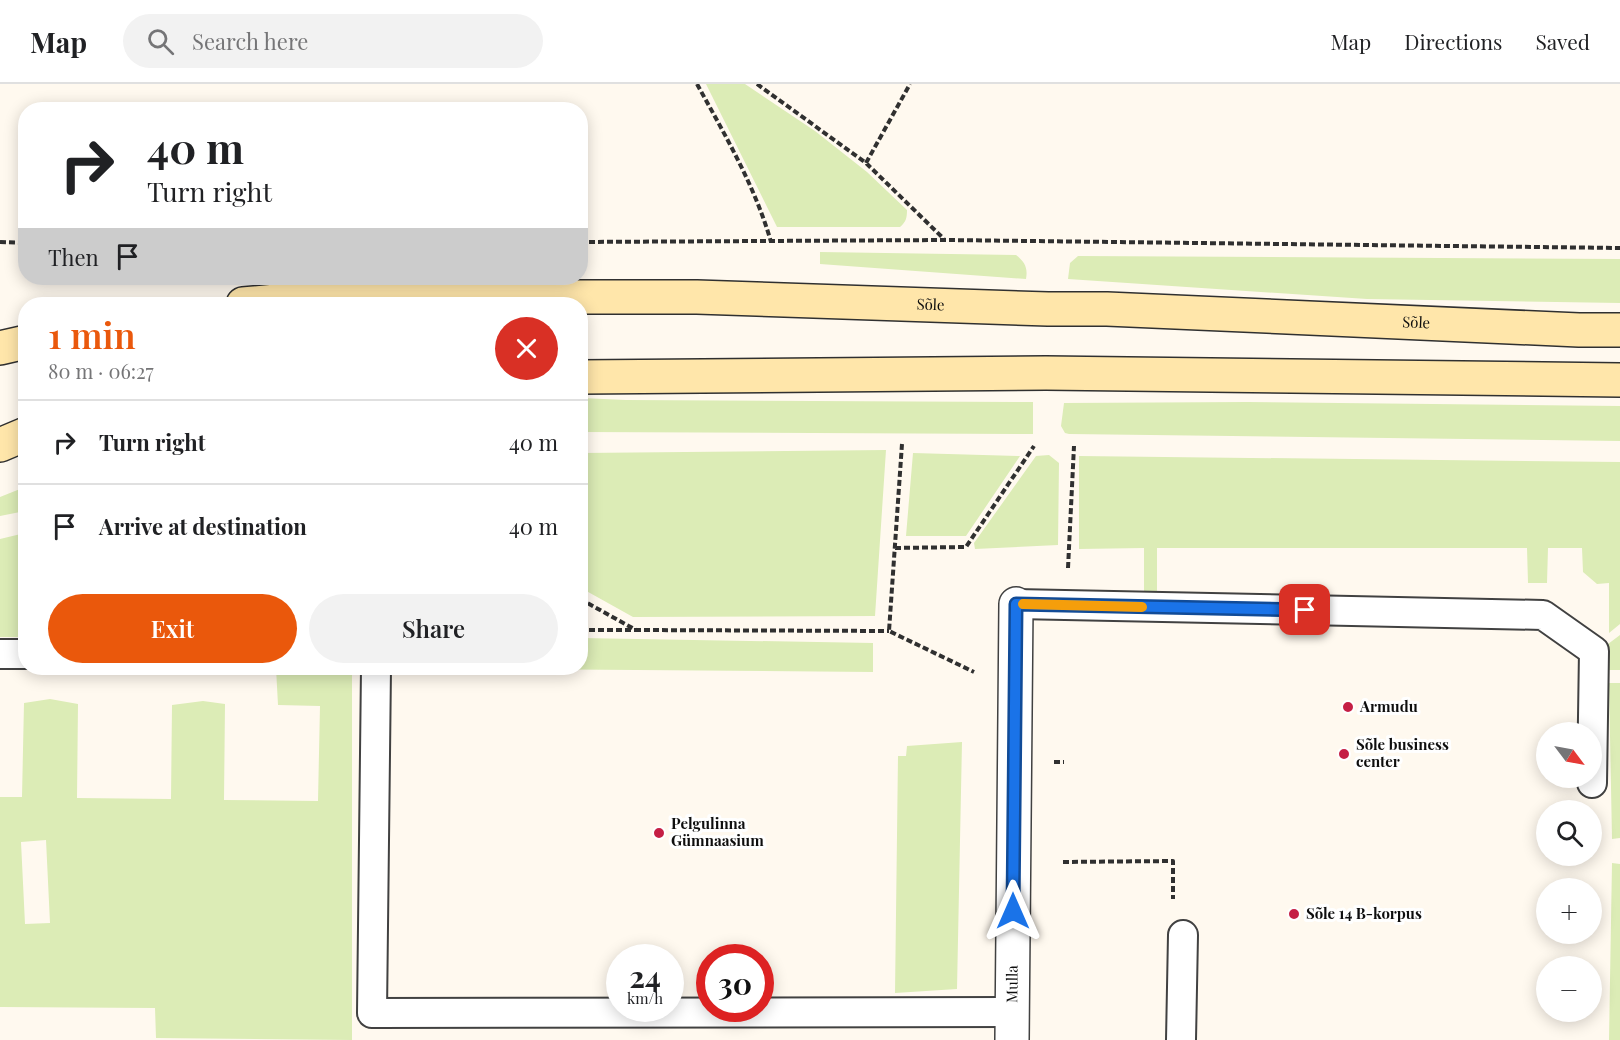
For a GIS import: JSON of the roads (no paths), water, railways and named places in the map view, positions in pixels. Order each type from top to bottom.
[{"type":"main road","name":"Sõle","points":[[588,298],[697,297],[1107,309],[1567,330],[1620,330]]},
{"type":"main road","points":[[0,348],[18,344]]},
{"type":"main road","points":[[588,377],[1046,373],[1620,380]]},
{"type":"main road","points":[[0,445],[18,437]]},
{"type":"main road","points":[[0,450],[18,446]]},
{"type":"street","name":"Mulla","points":[[1012,1026],[1016,604]]},
{"type":"lane","points":[[1016,604],[1543,615],[1594,651],[1593,722]]},
{"type":"lane","points":[[0,654],[18,654]]},
{"type":"lane","points":[[376,675],[372,1013],[1012,1026]]},
{"type":"lane","points":[[1181,1040],[1183,935]]},
{"type":"place","name":"Armudu","points":[[1348,707]]},
{"type":"place","name":"Sõle business center","points":[[1344,754]]},
{"type":"place","name":"Pelgulinna Gümnaasium","points":[[659,833]]},
{"type":"place","name":"Sõle 14 B-korpus","points":[[1294,914]]}]
